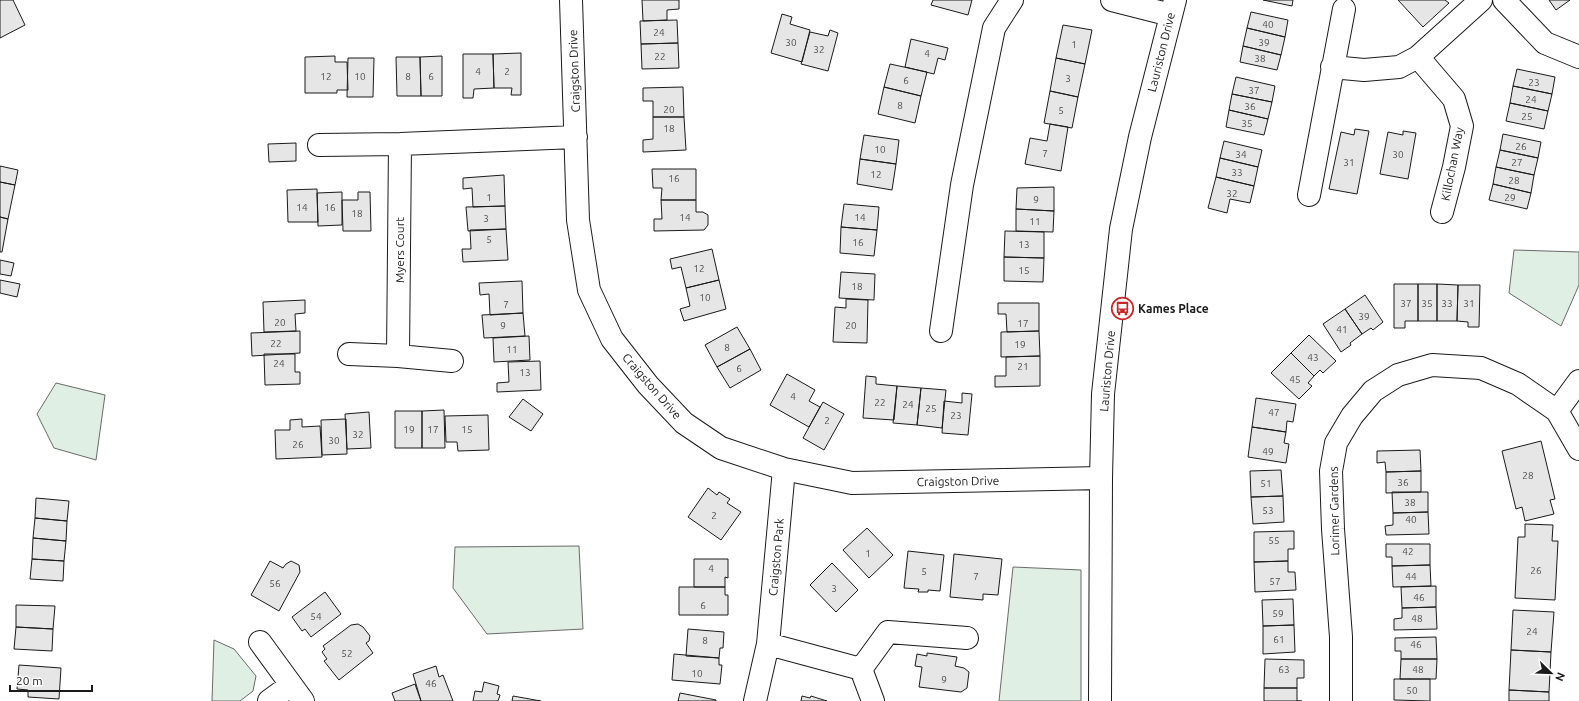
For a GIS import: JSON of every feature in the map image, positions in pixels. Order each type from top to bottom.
[{"type":"street","name":"Craigston Drive","points":[[571,0],[578,220],[590,290],[612,339],[648,385],[684,423],[721,448],[784,469],[852,483],[1101,478]]},
{"type":"street","points":[[942,331],[962,185],[994,28],[1012,0]]},
{"type":"street","points":[[1112,0],[1173,7]]},
{"type":"street","points":[[1332,67],[1364,70],[1399,67],[1418,57],[1481,0]]},
{"type":"street","points":[[1504,0],[1545,43],[1579,57]]},
{"type":"street","name":"Lauriston Drive","points":[[1100,701],[1101,478],[1104,394],[1121,229],[1140,136],[1173,7]]},
{"type":"street","points":[[1309,196],[1344,9]]},
{"type":"street","name":"Killochan Way","points":[[1418,57],[1454,98],[1462,126],[1454,167],[1442,212]]},
{"type":"street","points":[[319,145],[400,144],[576,137]]},
{"type":"street","name":"Myers Court","points":[[398,356],[400,144]]},
{"type":"street","points":[[349,354],[452,360]]},
{"type":"street","name":"Lorimer Gardens","points":[[1342,701],[1341,637],[1333,529],[1332,471],[1336,443],[1352,416],[1373,391],[1398,375],[1432,365],[1481,368],[1518,384],[1558,411],[1579,449]]},
{"type":"street","points":[[1558,411],[1579,381]]},
{"type":"street","name":"Craigston Park","points":[[755,701],[768,644],[784,469]]},
{"type":"street","points":[[861,669],[888,632],[967,638]]},
{"type":"street","points":[[260,642],[297,693],[269,701]]},
{"type":"street","points":[[768,644],[861,669]]},
{"type":"street","points":[[861,669],[873,701]]},
{"type":"green space","points":[[1514,250],[1579,252],[1579,285],[1561,326],[1509,293]]},
{"type":"green space","points":[[56,383],[105,395],[96,460],[54,448],[37,414]]},
{"type":"green space","points":[[579,546],[583,629],[487,634],[453,588],[455,547]]},
{"type":"green space","points":[[1013,567],[1081,570],[1081,701],[999,701]]},
{"type":"green space","points":[[214,640],[234,649],[256,676],[253,691],[240,701],[212,701]]},
{"type":"building","points":[[0,0],[13,0],[25,25],[0,38]]},
{"type":"building","points":[[642,0],[679,0],[679,9],[667,10],[667,20],[643,21]]},
{"type":"building","points":[[933,0],[972,0],[968,15],[931,5]]},
{"type":"building","points":[[1263,0],[1293,0],[1292,6]]},
{"type":"building","points":[[1398,0],[1445,0],[1449,3],[1423,27]]},
{"type":"building","points":[[1549,0],[1570,0],[1556,10]]},
{"type":"building","points":[[1251,12],[1288,20],[1285,37],[1247,28]]},
{"type":"building","points":[[782,14],[792,17],[790,24],[810,30],[802,62],[771,53]]},
{"type":"building","points":[[677,20],[678,43],[641,44],[640,21]]},
{"type":"building","points":[[1063,25],[1092,30],[1085,64],[1056,58]]},
{"type":"building","points":[[1247,28],[1285,37],[1281,55],[1243,46]]},
{"type":"building","points":[[830,30],[838,33],[828,71],[801,64],[810,32],[828,36]]},
{"type":"building","points":[[911,39],[948,48],[945,60],[938,58],[934,74],[905,67]]},
{"type":"building","points":[[678,43],[679,68],[642,69],[641,44]]},
{"type":"building","points":[[1243,46],[1281,55],[1277,70],[1240,62]]},
{"type":"building","points":[[521,53],[521,95],[511,95],[512,88],[494,88],[493,54]]},
{"type":"building","points":[[463,54],[493,54],[494,88],[474,89],[473,98],[463,98]]},
{"type":"building","points":[[335,56],[335,62],[347,62],[348,90],[337,90],[337,93],[305,93],[305,57]]},
{"type":"building","points":[[442,56],[442,96],[421,96],[420,57]]},
{"type":"building","points":[[396,57],[420,57],[421,96],[397,96]]},
{"type":"building","points":[[348,58],[374,58],[373,97],[347,97]]},
{"type":"building","points":[[1056,58],[1085,64],[1078,97],[1050,91]]},
{"type":"building","points":[[890,64],[927,72],[921,96],[884,87]]},
{"type":"building","points":[[1517,69],[1555,77],[1552,94],[1513,86]]},
{"type":"building","points":[[1236,77],[1275,86],[1272,102],[1232,94]]},
{"type":"building","points":[[1513,86],[1552,94],[1548,111],[1510,103]]},
{"type":"building","points":[[683,87],[684,117],[653,117],[653,101],[643,101],[643,88]]},
{"type":"building","points":[[884,87],[921,96],[915,123],[878,114]]},
{"type":"building","points":[[1050,91],[1078,97],[1072,128],[1044,123]]},
{"type":"building","points":[[1232,94],[1272,102],[1268,119],[1229,110]]},
{"type":"building","points":[[1510,103],[1548,111],[1544,129],[1506,121]]},
{"type":"building","points":[[1229,110],[1268,119],[1264,135],[1226,127]]},
{"type":"building","points":[[653,117],[684,117],[686,150],[643,152],[643,140],[653,139]]},
{"type":"building","points":[[1050,124],[1068,127],[1061,171],[1025,164],[1030,138],[1047,141]]},
{"type":"building","points":[[1355,129],[1369,131],[1357,194],[1329,189],[1341,132],[1354,135]]},
{"type":"building","points":[[1403,131],[1416,133],[1408,179],[1380,174],[1388,132],[1403,135]]},
{"type":"building","points":[[1503,134],[1541,142],[1538,158],[1500,150]]},
{"type":"building","points":[[864,135],[899,140],[896,164],[860,159]]},
{"type":"building","points":[[1224,141],[1262,150],[1258,167],[1220,158]]},
{"type":"building","points":[[296,143],[296,161],[269,162],[268,144]]},
{"type":"building","points":[[1500,150],[1538,158],[1534,175],[1496,167]]},
{"type":"building","points":[[1220,158],[1258,167],[1254,186],[1216,177]]},
{"type":"building","points":[[860,159],[896,164],[892,190],[857,184]]},
{"type":"building","points":[[0,166],[18,170],[15,185],[0,182]]},
{"type":"building","points":[[1496,167],[1534,175],[1531,193],[1493,184]]},
{"type":"building","points":[[652,169],[696,169],[696,200],[661,200],[662,188],[653,188]]},
{"type":"building","points":[[504,175],[505,206],[473,207],[472,188],[463,189],[463,178]]},
{"type":"building","points":[[1216,177],[1254,186],[1250,203],[1230,199],[1227,213],[1208,208]]},
{"type":"building","points":[[0,182],[15,185],[8,219],[0,217]]},
{"type":"building","points":[[1493,184],[1531,193],[1527,209],[1489,200]]},
{"type":"building","points":[[1054,187],[1054,211],[1016,209],[1017,188]]},
{"type":"building","points":[[317,189],[318,222],[288,222],[287,190]]},
{"type":"building","points":[[342,192],[342,225],[318,226],[317,193]]},
{"type":"building","points":[[358,192],[370,192],[371,231],[343,231],[342,200],[358,200]]},
{"type":"building","points":[[661,200],[696,200],[696,212],[703,212],[708,215],[708,225],[704,230],[654,231],[654,219],[662,219]]},
{"type":"building","points":[[844,204],[879,207],[877,230],[841,227]]},
{"type":"building","points":[[505,206],[506,229],[468,231],[466,207]]},
{"type":"building","points":[[1016,209],[1054,211],[1053,232],[1016,231]]},
{"type":"building","points":[[0,217],[8,219],[2,252],[0,252]]},
{"type":"building","points":[[841,227],[877,230],[874,256],[840,253]]},
{"type":"building","points":[[506,229],[508,260],[463,262],[462,249],[471,249],[470,230]]},
{"type":"building","points":[[1005,231],[1044,232],[1044,258],[1004,257]]},
{"type":"building","points":[[712,249],[719,280],[686,288],[681,267],[672,269],[670,259]]},
{"type":"building","points":[[1004,257],[1044,258],[1043,282],[1004,281]]},
{"type":"building","points":[[0,260],[14,263],[11,276],[0,274]]},
{"type":"building","points":[[841,272],[875,274],[874,300],[839,298]]},
{"type":"building","points":[[0,280],[20,284],[17,297],[0,293]]},
{"type":"building","points":[[719,280],[726,309],[684,321],[680,309],[690,306],[686,288]]},
{"type":"building","points":[[522,281],[523,313],[490,315],[489,294],[480,295],[479,283]]},
{"type":"building","points":[[1394,284],[1418,284],[1418,321],[1405,321],[1405,328],[1394,328]]},
{"type":"building","points":[[1418,284],[1437,284],[1437,321],[1418,321]]},
{"type":"building","points":[[1437,284],[1458,285],[1457,321],[1437,321]]},
{"type":"building","points":[[1458,285],[1480,285],[1479,327],[1468,327],[1468,322],[1457,321]]},
{"type":"building","points":[[1365,295],[1383,322],[1373,330],[1371,328],[1362,334],[1345,309]]},
{"type":"building","points":[[846,299],[868,300],[867,343],[833,342],[835,307],[846,308]]},
{"type":"building","points":[[305,300],[305,313],[295,314],[296,331],[264,332],[263,302]]},
{"type":"building","points":[[998,303],[1039,303],[1039,331],[1007,332],[1006,314],[998,314]]},
{"type":"building","points":[[1345,309],[1362,334],[1341,352],[1323,324]]},
{"type":"building","points":[[523,313],[525,336],[484,338],[482,315]]},
{"type":"building","points":[[737,327],[750,349],[717,367],[705,345]]},
{"type":"building","points":[[300,331],[300,353],[252,356],[251,333]]},
{"type":"building","points":[[1039,331],[1040,356],[1001,357],[1001,332]]},
{"type":"building","points":[[1309,335],[1336,361],[1323,373],[1320,370],[1314,376],[1291,353]]},
{"type":"building","points":[[529,336],[530,360],[494,362],[493,338]]},
{"type":"building","points":[[750,349],[761,370],[730,388],[717,367]]},
{"type":"building","points":[[1291,353],[1314,376],[1308,383],[1312,386],[1299,399],[1271,373]]},
{"type":"building","points":[[264,354],[295,354],[295,372],[300,372],[300,384],[265,385]]},
{"type":"building","points":[[1040,356],[1040,386],[995,387],[995,376],[1006,376],[1006,357]]},
{"type":"building","points":[[540,361],[541,390],[497,392],[497,383],[509,382],[508,362]]},
{"type":"building","points":[[787,374],[815,390],[809,401],[820,407],[809,427],[770,405]]},
{"type":"building","points":[[866,376],[876,377],[876,384],[897,386],[894,420],[863,418]]},
{"type":"building","points":[[897,386],[921,388],[917,425],[893,423]]},
{"type":"building","points":[[921,388],[946,390],[942,428],[917,425]]},
{"type":"building","points":[[962,393],[972,394],[968,435],[942,433],[944,401],[962,403]]},
{"type":"building","points":[[1256,398],[1296,404],[1293,422],[1287,421],[1286,432],[1252,427]]},
{"type":"building","points":[[523,399],[543,414],[531,431],[509,417]]},
{"type":"building","points":[[823,402],[844,414],[824,450],[803,438]]},
{"type":"building","points":[[444,410],[445,448],[422,448],[422,411]]},
{"type":"building","points":[[395,411],[422,411],[422,448],[395,448]]},
{"type":"building","points":[[369,412],[371,448],[347,449],[345,414]]},
{"type":"building","points":[[488,415],[489,450],[458,451],[457,442],[446,442],[445,416]]},
{"type":"building","points":[[302,419],[302,427],[320,426],[322,457],[276,459],[275,430],[290,430],[290,420]]},
{"type":"building","points":[[346,419],[347,454],[322,455],[321,420]]},
{"type":"building","points":[[1252,427],[1286,432],[1284,443],[1289,444],[1286,463],[1248,457]]},
{"type":"building","points":[[1541,441],[1555,499],[1550,500],[1554,514],[1525,521],[1522,507],[1516,509],[1502,451]]},
{"type":"building","points":[[1420,450],[1421,471],[1386,472],[1385,462],[1377,463],[1377,451]]},
{"type":"building","points":[[1281,470],[1283,496],[1251,497],[1250,471]]},
{"type":"building","points":[[1421,471],[1421,492],[1386,493],[1386,472]]},
{"type":"building","points":[[708,488],[717,495],[719,492],[730,499],[727,503],[741,512],[721,540],[688,517]]},
{"type":"building","points":[[1392,492],[1428,492],[1428,512],[1393,513]]},
{"type":"building","points":[[1283,496],[1284,522],[1253,524],[1251,497]]},
{"type":"building","points":[[36,498],[69,501],[67,521],[35,518]]},
{"type":"building","points":[[1428,512],[1429,534],[1386,535],[1385,526],[1393,525],[1393,513]]},
{"type":"building","points":[[35,518],[67,521],[66,541],[33,538]]},
{"type":"building","points":[[1525,524],[1553,525],[1552,541],[1558,541],[1555,600],[1515,598],[1518,537],[1525,537]]},
{"type":"building","points":[[867,528],[893,555],[869,578],[843,550]]},
{"type":"building","points":[[1294,531],[1294,549],[1288,549],[1288,561],[1254,562],[1254,532]]},
{"type":"building","points":[[33,538],[66,541],[64,561],[32,559]]},
{"type":"building","points":[[1386,544],[1430,544],[1430,565],[1392,566],[1392,557],[1386,557]]},
{"type":"building","points":[[908,551],[944,555],[940,591],[928,590],[928,592],[918,592],[919,589],[904,588]]},
{"type":"building","points":[[954,554],[1002,559],[998,595],[983,594],[983,600],[950,597]]},
{"type":"building","points":[[32,559],[64,561],[63,581],[30,579]]},
{"type":"building","points":[[694,559],[728,559],[728,578],[725,577],[725,587],[694,587]]},
{"type":"building","points":[[270,561],[283,568],[291,561],[299,565],[300,572],[279,611],[251,595]]},
{"type":"building","points":[[1288,561],[1288,572],[1295,572],[1296,590],[1255,592],[1254,562]]},
{"type":"building","points":[[832,563],[858,590],[836,612],[810,585]]},
{"type":"building","points":[[1430,565],[1431,586],[1393,587],[1392,566]]},
{"type":"building","points":[[1436,586],[1436,607],[1402,608],[1401,587]]},
{"type":"building","points":[[679,587],[725,587],[725,595],[728,595],[728,615],[679,615]]},
{"type":"building","points":[[325,592],[341,614],[311,637],[305,629],[302,631],[292,617]]},
{"type":"building","points":[[1293,599],[1294,625],[1263,626],[1262,600]]},
{"type":"building","points":[[16,605],[55,606],[53,629],[16,627]]},
{"type":"building","points":[[1436,607],[1437,629],[1394,630],[1394,619],[1402,618],[1402,608]]},
{"type":"building","points":[[1513,610],[1554,612],[1551,652],[1511,650]]},
{"type":"building","points":[[358,624],[363,627],[370,636],[369,641],[366,643],[373,653],[339,680],[324,661],[327,659],[322,652],[325,649],[323,646],[351,625]]},
{"type":"building","points":[[1294,625],[1295,652],[1263,654],[1263,626]]},
{"type":"building","points":[[16,627],[53,629],[52,651],[14,649]]},
{"type":"building","points":[[688,629],[724,632],[723,648],[720,648],[719,658],[686,656]]},
{"type":"building","points":[[1436,637],[1437,659],[1401,659],[1401,651],[1395,651],[1395,638]]},
{"type":"building","points":[[1511,650],[1551,652],[1549,692],[1509,690]]},
{"type":"building","points":[[927,653],[957,657],[955,666],[964,668],[969,672],[967,688],[961,692],[919,687],[922,667],[915,666],[917,654],[927,656]]},
{"type":"building","points":[[674,654],[719,658],[719,665],[722,665],[720,684],[672,680]]},
{"type":"building","points":[[1265,659],[1304,660],[1304,678],[1297,678],[1297,688],[1264,688]]},
{"type":"building","points":[[1401,659],[1437,659],[1436,679],[1400,679]]},
{"type":"building","points":[[19,665],[61,668],[59,699],[28,697],[28,690],[17,689]]},
{"type":"building","points":[[436,666],[439,677],[443,675],[453,701],[421,701],[413,674]]},
{"type":"building","points":[[1394,679],[1430,679],[1430,701],[1394,700]]},
{"type":"building","points":[[484,682],[499,686],[497,694],[500,695],[498,701],[473,701],[475,691],[482,692]]},
{"type":"building","points":[[415,684],[421,701],[395,701],[392,693]]},
{"type":"building","points":[[1264,688],[1297,688],[1297,701],[1264,701]]},
{"type":"building","points":[[1509,690],[1549,692],[1549,701],[1509,701]]},
{"type":"building","points":[[680,693],[716,700],[716,701],[678,701]]},
{"type":"building","points":[[513,696],[541,701],[512,701]]},
{"type":"building","points":[[802,696],[810,698],[811,696],[827,701],[801,701]]},
{"type":"place","name":"Kames Place","points":[[1122,308]]}]
